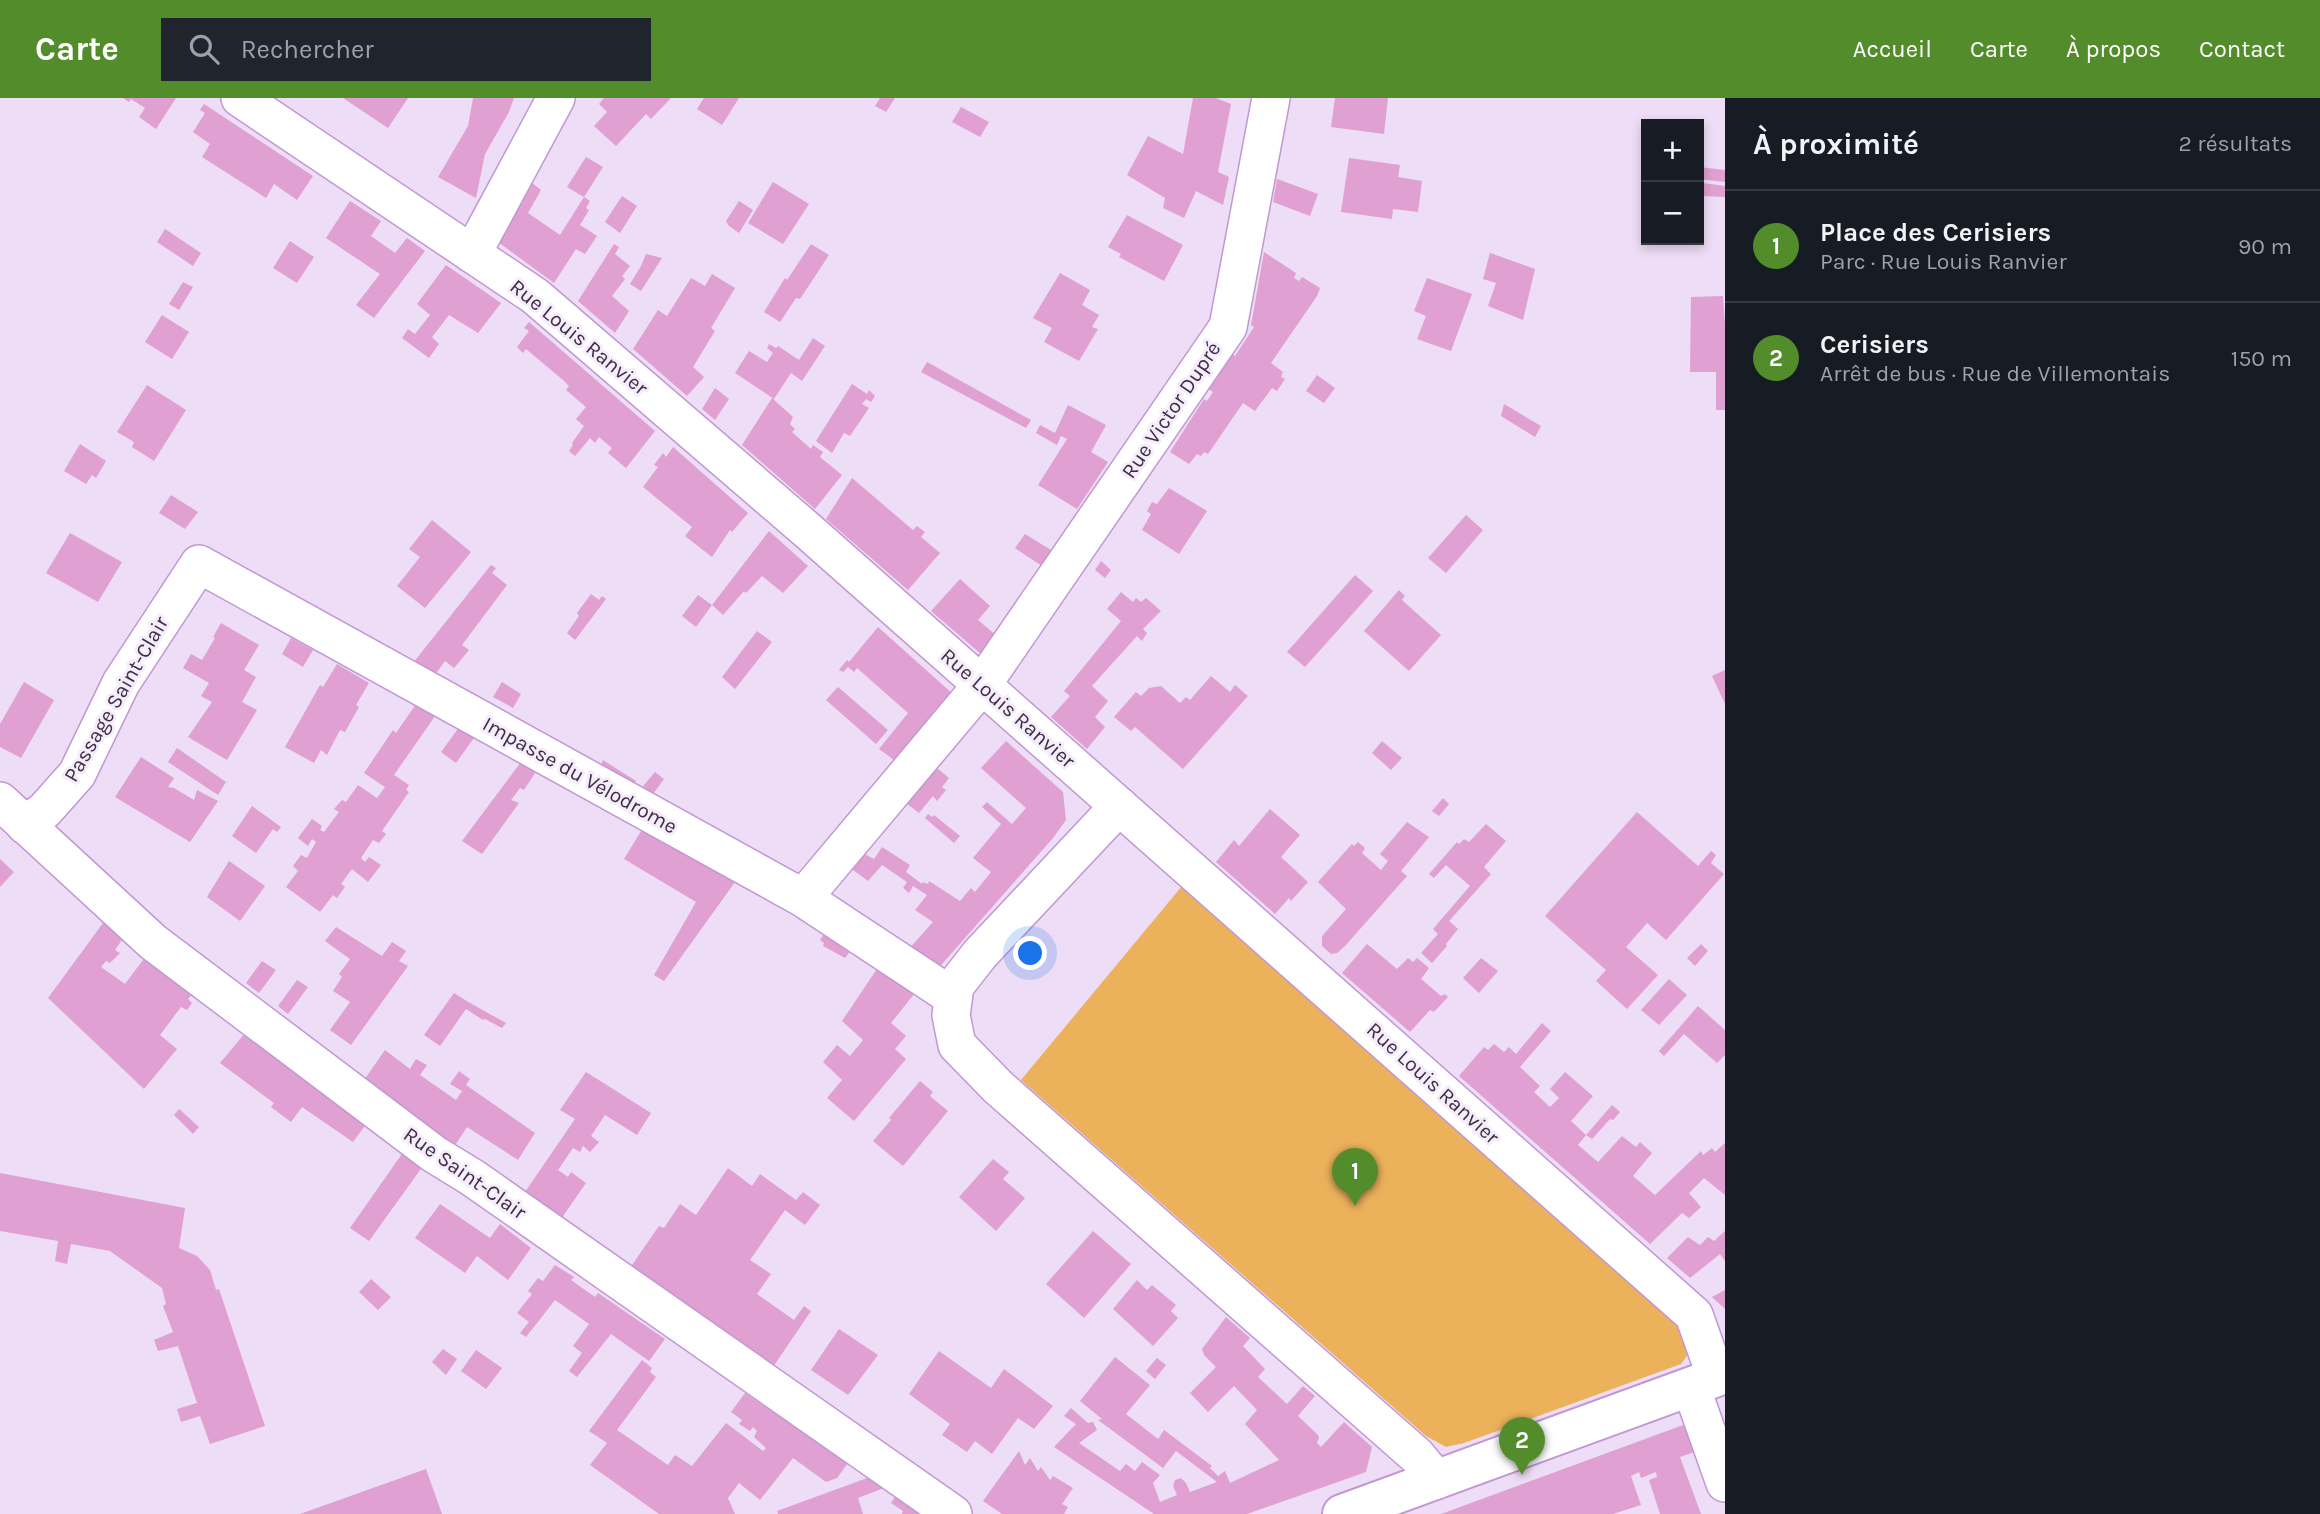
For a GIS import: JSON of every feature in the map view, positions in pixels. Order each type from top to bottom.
[{"type":"main road","points":[[1342,1514],[1710,1379]]},
{"type":"street","name":"Rue Louis Ranvier","points":[[240,98],[535,296],[807,530],[1694,1315],[1710,1379],[1725,1483]]},
{"type":"street","points":[[472,254],[556,98]]},
{"type":"street","name":"Rue Victor Dupré","points":[[803,898],[982,685],[1228,327],[1271,98]]},
{"type":"street","name":"Passage Saint-Clair","points":[[12,813],[45,810],[77,774],[121,683],[199,564]]},
{"type":"street","name":"Impasse du Vélodrome","points":[[199,564],[803,898],[953,997]]},
{"type":"street","points":[[1119,806],[980,954],[955,986],[951,1015],[957,1045],[998,1087],[1417,1456],[1437,1480]]},
{"type":"street","name":"Rue Saint-Clair","points":[[12,813],[153,942],[434,1154],[473,1178],[953,1514]]},
{"type":"shaded area","points":[[1182,886],[1689,1331],[1689,1353],[1681,1364],[1464,1443],[1446,1447],[1426,1436],[1021,1080]]},
{"type":"building","points":[[123,98],[176,98],[156,129],[139,117],[145,108],[131,99],[129,102]]},
{"type":"building","points":[[343,98],[408,98],[388,128]]},
{"type":"building","points":[[473,98],[514,98],[485,154],[476,198],[438,177],[468,126]]},
{"type":"building","points":[[604,98],[671,98],[651,119],[646,114],[616,146],[594,126],[607,112],[599,104]]},
{"type":"building","points":[[704,98],[739,98],[722,125],[697,109]]},
{"type":"building","points":[[880,98],[895,98],[886,112],[875,106]]},
{"type":"building","points":[[1193,98],[1216,98],[1231,104],[1218,172],[1229,177],[1223,205],[1196,191],[1184,218],[1163,208],[1165,198],[1127,175],[1148,136],[1183,154]]},
{"type":"building","points":[[1335,98],[1388,98],[1384,134],[1331,127]]},
{"type":"building","points":[[204,104],[313,176],[297,200],[274,184],[266,198],[202,157],[210,144],[193,132],[205,113],[200,110]]},
{"type":"building","points":[[961,107],[989,122],[980,137],[952,122]]},
{"type":"building","points":[[586,157],[603,167],[584,197],[567,187]]},
{"type":"building","points":[[1349,158],[1400,165],[1398,177],[1422,181],[1418,212],[1393,209],[1392,219],[1341,212]]},
{"type":"building","points":[[1704,168],[1725,170],[1725,182],[1704,180]]},
{"type":"building","points":[[1277,179],[1318,194],[1310,216],[1273,202]]},
{"type":"building","points":[[773,182],[809,204],[783,244],[748,223]]},
{"type":"building","points":[[532,183],[541,190],[528,213],[560,235],[584,197],[590,201],[586,208],[589,210],[580,225],[597,236],[585,254],[576,249],[554,283],[498,242]]},
{"type":"building","points":[[1704,183],[1725,186],[1725,197],[1704,196]]},
{"type":"building","points":[[622,196],[637,206],[620,233],[605,222]]},
{"type":"building","points":[[350,201],[381,221],[371,236],[395,253],[407,238],[425,251],[374,318],[356,305],[380,274],[326,238]]},
{"type":"building","points":[[739,201],[753,210],[739,233],[726,221]]},
{"type":"building","points":[[1127,215],[1183,245],[1164,281],[1119,257],[1121,254],[1108,247]]},
{"type":"building","points":[[165,229],[201,253],[193,266],[157,242]]},
{"type":"building","points":[[290,241],[314,257],[297,283],[273,268]]},
{"type":"building","points":[[614,244],[619,247],[615,254],[630,266],[622,276],[625,279],[612,296],[629,311],[615,333],[578,301]]},
{"type":"building","points":[[811,244],[829,255],[800,299],[796,298],[780,322],[764,312]]},
{"type":"building","points":[[1264,252],[1296,273],[1294,278],[1299,281],[1302,277],[1320,288],[1271,363],[1283,372],[1281,377],[1285,379],[1277,391],[1272,388],[1255,411],[1243,403],[1208,454],[1197,454],[1189,464],[1170,452],[1204,399],[1207,401],[1213,392],[1207,388],[1231,353],[1235,356],[1254,327],[1251,325]]},
{"type":"building","points":[[1490,253],[1535,269],[1523,320],[1488,306],[1496,283],[1483,279]]},
{"type":"building","points":[[646,254],[662,258],[641,291],[630,284]]},
{"type":"building","points":[[446,265],[501,303],[478,333],[449,315],[432,337],[439,344],[429,358],[402,338],[408,329],[415,334],[430,315],[417,304]]},
{"type":"building","points":[[1060,273],[1090,290],[1082,305],[1099,315],[1092,327],[1098,329],[1079,361],[1044,342],[1052,328],[1033,318]]},
{"type":"building","points":[[712,274],[735,288],[711,328],[715,331],[693,367],[704,377],[687,396],[633,349],[658,310],[667,316],[691,278],[705,286]]},
{"type":"building","points":[[1427,278],[1472,294],[1451,351],[1417,339],[1426,316],[1414,311]]},
{"type":"building","points":[[183,282],[193,287],[179,310],[169,304]]},
{"type":"building","points":[[1723,296],[1725,410],[1716,410],[1716,372],[1690,372],[1691,297]]},
{"type":"building","points":[[162,315],[189,332],[172,359],[145,342]]},
{"type":"building","points":[[529,322],[655,431],[626,468],[608,453],[612,448],[599,437],[595,443],[590,438],[575,456],[569,451],[584,426],[576,419],[586,407],[566,390],[569,386],[563,380],[526,349],[523,353],[517,347],[529,331],[524,328]]},
{"type":"building","points":[[813,338],[825,346],[802,381],[791,373],[774,399],[735,373],[749,351],[767,362],[773,353],[767,348],[769,344],[776,348],[778,346],[799,360]]},
{"type":"building","points":[[927,362],[1031,420],[1026,428],[921,372]]},
{"type":"building","points":[[1317,375],[1335,388],[1324,403],[1306,391]]},
{"type":"building","points":[[852,384],[867,394],[869,390],[875,396],[871,402],[866,399],[862,404],[869,408],[850,436],[844,433],[832,453],[816,441]]},
{"type":"building","points":[[147,385],[186,410],[154,461],[132,447],[134,442],[117,432]]},
{"type":"building","points":[[715,388],[729,399],[715,420],[702,409]]},
{"type":"building","points":[[772,398],[793,417],[790,424],[795,429],[792,432],[811,449],[813,445],[823,452],[820,457],[842,475],[815,509],[742,445]]},
{"type":"building","points":[[1504,404],[1541,426],[1535,437],[1501,416]]},
{"type":"building","points":[[1068,405],[1106,425],[1091,452],[1108,462],[1077,509],[1038,485],[1067,439],[1061,436],[1057,445],[1036,433],[1040,425],[1055,433]]},
{"type":"building","points":[[80,444],[106,461],[96,478],[92,475],[86,484],[64,471]]},
{"type":"building","points":[[673,447],[748,513],[732,532],[730,530],[712,557],[685,536],[692,527],[643,487],[658,467],[654,465],[663,453],[666,457]]},
{"type":"building","points":[[852,478],[913,530],[917,526],[925,532],[921,537],[940,553],[908,590],[826,519]]},
{"type":"building","points":[[1169,488],[1207,511],[1179,554],[1142,530],[1151,514],[1147,511],[1152,502],[1157,504]]},
{"type":"building","points":[[171,495],[198,512],[185,529],[159,513]]},
{"type":"building","points":[[1466,515],[1483,530],[1446,573],[1428,558]]},
{"type":"building","points":[[432,520],[471,552],[425,608],[397,586],[420,557],[409,549]]},
{"type":"building","points":[[769,531],[808,566],[783,593],[762,576],[746,593],[744,591],[723,615],[712,605]]},
{"type":"building","points":[[70,533],[122,562],[98,602],[46,573]]},
{"type":"building","points":[[1025,534],[1051,550],[1042,566],[1015,548]]},
{"type":"building","points":[[1101,561],[1111,570],[1105,578],[1095,570]]},
{"type":"building","points":[[491,565],[496,568],[492,573],[507,585],[462,645],[469,650],[454,668],[445,661],[434,676],[413,663]]},
{"type":"building","points":[[1355,575],[1373,591],[1305,667],[1287,652]]},
{"type":"building","points":[[960,579],[990,606],[978,620],[997,636],[981,654],[931,611]]},
{"type":"building","points":[[1399,590],[1405,596],[1402,600],[1441,635],[1409,671],[1364,631]]},
{"type":"building","points":[[1121,592],[1133,602],[1136,598],[1141,602],[1146,598],[1161,611],[1143,629],[1147,633],[1142,641],[1137,636],[1092,686],[1108,701],[1095,717],[1105,727],[1087,749],[1051,717],[1070,696],[1064,691],[1121,621],[1107,609]]},
{"type":"building","points":[[591,594],[599,600],[602,596],[606,599],[575,640],[567,633]]},
{"type":"building","points":[[698,595],[712,605],[696,627],[682,616]]},
{"type":"building","points":[[221,623],[259,645],[244,670],[256,677],[242,702],[257,710],[227,760],[188,737],[212,702],[201,696],[209,683],[183,668],[191,654],[202,660]]},
{"type":"building","points":[[878,627],[954,695],[890,776],[885,771],[894,760],[879,749],[908,713],[857,668],[854,672],[848,667],[843,672],[839,670]]},
{"type":"building","points":[[757,631],[772,642],[735,689],[722,677]]},
{"type":"building","points":[[291,638],[313,650],[303,667],[282,654]]},
{"type":"building","points":[[337,664],[369,683],[345,732],[340,730],[327,755],[321,750],[314,763],[285,747],[320,685],[323,687]]},
{"type":"building","points":[[1725,670],[1725,704],[1712,676]]},
{"type":"building","points":[[1211,676],[1230,692],[1235,685],[1248,696],[1183,769],[1135,727],[1131,731],[1114,717],[1136,692],[1141,696],[1149,688],[1161,686],[1180,703],[1186,697],[1190,700]]},
{"type":"building","points":[[24,682],[54,700],[21,758],[0,747],[0,724]]},
{"type":"building","points":[[502,682],[521,694],[513,708],[493,697]]},
{"type":"building","points":[[838,687],[888,730],[876,744],[826,700]]},
{"type":"building","points":[[421,697],[440,709],[394,775],[409,785],[406,790],[409,792],[382,831],[386,834],[379,843],[373,840],[361,858],[365,862],[369,857],[381,865],[368,882],[352,869],[341,884],[345,887],[337,898],[333,895],[320,912],[286,887],[298,871],[293,866],[301,855],[307,858],[316,842],[312,839],[308,846],[298,838],[312,819],[322,826],[320,830],[324,832],[339,812],[334,809],[342,800],[346,802],[358,785],[377,798],[385,787],[364,773],[393,730],[396,733]]},
{"type":"building","points":[[463,722],[479,731],[456,763],[441,752]]},
{"type":"building","points":[[1006,741],[1063,792],[1066,820],[936,971],[906,952],[933,922],[915,910],[927,895],[913,886],[909,893],[903,888],[907,882],[882,865],[868,881],[849,867],[861,852],[874,859],[882,847],[910,865],[906,872],[922,884],[928,884],[929,881],[960,901],[971,888],[975,892],[991,872],[973,858],[1001,824],[982,807],[987,802],[1012,824],[1026,808],[981,768]]},
{"type":"building","points":[[1382,741],[1402,758],[1391,770],[1372,753]]},
{"type":"building","points":[[177,748],[226,782],[218,795],[168,762]]},
{"type":"building","points":[[141,757],[174,778],[168,787],[194,800],[197,790],[218,801],[190,842],[115,797]]},
{"type":"building","points":[[524,758],[539,767],[524,790],[520,788],[511,800],[519,803],[482,854],[462,841]]},
{"type":"building","points":[[603,760],[636,781],[629,791],[598,772]]},
{"type":"building","points":[[931,763],[949,778],[942,787],[946,790],[937,801],[933,796],[919,813],[902,800]]},
{"type":"building","points":[[655,772],[664,779],[653,794],[643,786]]},
{"type":"building","points":[[1443,798],[1449,804],[1439,816],[1432,811]]},
{"type":"building","points":[[252,806],[281,827],[277,832],[273,829],[256,853],[232,836]]},
{"type":"building","points":[[1270,809],[1300,835],[1281,857],[1308,882],[1275,914],[1216,862],[1234,840],[1239,846]]},
{"type":"building","points":[[1637,812],[1698,866],[1711,851],[1716,855],[1711,863],[1724,874],[1666,940],[1647,923],[1626,947],[1658,975],[1627,1009],[1596,981],[1606,970],[1545,916]]},
{"type":"building","points":[[928,814],[932,817],[934,815],[960,836],[954,843],[925,818]]},
{"type":"building","points":[[1407,822],[1429,837],[1401,871],[1407,876],[1345,946],[1337,953],[1331,954],[1322,946],[1322,936],[1346,909],[1318,882],[1352,844],[1354,846],[1358,842],[1365,848],[1362,853],[1381,870],[1388,861],[1380,854]]},
{"type":"building","points":[[1486,824],[1506,841],[1484,867],[1491,874],[1449,921],[1458,929],[1432,963],[1421,953],[1438,934],[1433,929],[1470,886],[1446,865],[1434,878],[1429,874],[1457,842],[1459,844],[1464,839],[1469,842]]},
{"type":"building","points":[[643,828],[735,882],[664,981],[654,975],[696,902],[624,859]]},
{"type":"building","points":[[0,859],[14,872],[0,887]]},
{"type":"building","points":[[229,861],[265,886],[240,921],[207,897]]},
{"type":"building","points":[[103,923],[123,938],[115,950],[120,953],[110,963],[106,961],[101,967],[125,984],[146,956],[194,992],[188,999],[192,1003],[187,1010],[181,1007],[160,1035],[177,1049],[144,1089],[48,998]]},
{"type":"building","points":[[336,927],[382,956],[392,942],[406,951],[399,961],[408,966],[351,1045],[330,1030],[350,1002],[333,991],[342,977],[339,974],[350,959],[325,941]]},
{"type":"building","points":[[824,934],[851,950],[845,958],[823,946],[824,943],[820,940]]},
{"type":"building","points":[[1367,944],[1397,969],[1408,958],[1413,962],[1417,958],[1429,968],[1421,979],[1441,996],[1445,994],[1448,997],[1434,1012],[1430,1010],[1410,1032],[1342,973]]},
{"type":"building","points":[[1701,944],[1708,951],[1695,966],[1687,958]]},
{"type":"building","points":[[1481,958],[1498,971],[1479,993],[1463,978]]},
{"type":"building","points":[[262,961],[276,970],[259,993],[246,983]]},
{"type":"building","points":[[879,966],[918,989],[891,1023],[906,1036],[895,1049],[906,1059],[854,1121],[827,1098],[842,1080],[823,1062],[837,1045],[850,1056],[863,1040],[842,1021]]},
{"type":"building","points":[[1669,979],[1687,995],[1659,1025],[1641,1010]]},
{"type":"building","points":[[297,980],[308,987],[288,1014],[278,1006]]},
{"type":"building","points":[[454,993],[506,1023],[502,1028],[466,1009],[440,1046],[424,1035]]},
{"type":"building","points":[[1698,1006],[1725,1030],[1725,1055],[1717,1063],[1684,1034],[1664,1056],[1659,1051]]},
{"type":"building","points":[[1542,1023],[1551,1031],[1520,1067],[1540,1086],[1534,1092],[1550,1107],[1559,1098],[1550,1089],[1565,1072],[1593,1096],[1571,1121],[1586,1135],[1578,1145],[1598,1162],[1622,1136],[1636,1147],[1640,1142],[1652,1153],[1633,1176],[1655,1195],[1701,1151],[1703,1155],[1712,1148],[1715,1152],[1725,1143],[1725,1195],[1704,1178],[1689,1193],[1701,1207],[1689,1218],[1682,1213],[1650,1244],[1459,1076],[1484,1047],[1488,1050],[1494,1044],[1504,1052],[1509,1047],[1516,1054]]},
{"type":"building","points":[[246,1032],[367,1123],[353,1142],[302,1107],[291,1122],[271,1107],[274,1103],[220,1063]]},
{"type":"building","points":[[385,1050],[410,1069],[416,1059],[427,1065],[420,1075],[456,1100],[462,1091],[450,1084],[459,1071],[470,1079],[466,1085],[535,1133],[518,1160],[467,1127],[452,1150],[362,1083]]},
{"type":"building","points":[[586,1072],[651,1113],[637,1135],[605,1115],[591,1136],[599,1142],[590,1152],[583,1146],[580,1152],[573,1148],[558,1170],[568,1177],[571,1172],[586,1183],[561,1219],[525,1192],[575,1119],[560,1110]]},
{"type":"building","points":[[920,1081],[933,1092],[930,1096],[948,1111],[903,1166],[873,1141]]},
{"type":"building","points":[[1612,1105],[1620,1112],[1592,1139],[1586,1135]]},
{"type":"building","points":[[179,1109],[199,1127],[193,1134],[174,1115]]},
{"type":"building","points":[[404,1151],[423,1166],[369,1241],[350,1228]]},
{"type":"building","points":[[993,1159],[1009,1172],[1003,1179],[1025,1198],[996,1231],[959,1197]]},
{"type":"building","points":[[728,1168],[752,1186],[760,1174],[796,1200],[803,1192],[820,1205],[805,1225],[785,1210],[750,1260],[771,1274],[757,1294],[794,1320],[804,1306],[811,1311],[773,1367],[630,1268],[659,1226],[664,1228],[680,1204],[696,1215]]},
{"type":"building","points":[[0,1173],[185,1208],[179,1248],[197,1256],[210,1270],[216,1290],[219,1289],[265,1426],[210,1444],[200,1416],[181,1422],[177,1409],[197,1403],[178,1346],[158,1351],[154,1340],[173,1332],[163,1306],[166,1304],[162,1288],[110,1251],[71,1244],[67,1264],[55,1261],[58,1241],[0,1231]]},
{"type":"building","points":[[440,1204],[490,1238],[500,1224],[531,1248],[508,1280],[477,1256],[465,1273],[415,1238]]},
{"type":"building","points":[[1093,1231],[1131,1264],[1084,1318],[1046,1284]]},
{"type":"building","points":[[1725,1231],[1725,1261],[1720,1254],[1690,1278],[1667,1258],[1688,1237],[1700,1245],[1708,1237],[1714,1241]]},
{"type":"building","points":[[555,1265],[574,1277],[571,1280],[595,1297],[598,1293],[665,1339],[649,1361],[611,1334],[577,1377],[569,1371],[582,1353],[573,1346],[589,1324],[555,1300],[526,1337],[520,1333],[529,1322],[517,1313],[532,1294],[528,1291],[538,1278],[543,1281]]},
{"type":"building","points":[[371,1279],[391,1297],[378,1310],[359,1292]]},
{"type":"building","points":[[1137,1280],[1147,1290],[1152,1285],[1176,1305],[1171,1311],[1178,1318],[1153,1346],[1113,1309]]},
{"type":"building","points":[[1725,1290],[1725,1309],[1712,1297]]},
{"type":"building","points":[[1226,1317],[1250,1338],[1243,1346],[1265,1369],[1258,1377],[1287,1404],[1303,1386],[1315,1396],[1298,1416],[1317,1434],[1317,1443],[1321,1447],[1344,1422],[1372,1447],[1366,1472],[1247,1514],[1154,1514],[1054,1447],[1076,1424],[1064,1416],[1071,1408],[1088,1423],[1093,1422],[1097,1430],[1079,1443],[1120,1471],[1126,1464],[1135,1471],[1142,1462],[1160,1475],[1153,1483],[1160,1502],[1177,1495],[1173,1486],[1175,1480],[1181,1478],[1190,1492],[1217,1482],[1176,1451],[1163,1468],[1098,1420],[1102,1419],[1080,1401],[1115,1357],[1150,1385],[1126,1414],[1158,1439],[1164,1430],[1212,1466],[1210,1468],[1218,1476],[1225,1471],[1230,1483],[1279,1460],[1245,1424],[1257,1410],[1234,1386],[1208,1412],[1190,1393],[1216,1367],[1204,1355],[1202,1349]]},
{"type":"building","points":[[839,1329],[878,1355],[848,1395],[811,1370]]},
{"type":"building","points":[[443,1349],[457,1359],[446,1375],[432,1362]]},
{"type":"building","points":[[476,1350],[502,1368],[486,1389],[461,1371]]},
{"type":"building","points":[[939,1351],[991,1388],[1004,1369],[1053,1406],[1034,1429],[1018,1418],[992,1454],[975,1441],[967,1452],[942,1435],[950,1424],[909,1394]]},
{"type":"building","points":[[1157,1358],[1166,1365],[1155,1379],[1146,1371]]},
{"type":"building","points":[[642,1360],[652,1368],[650,1372],[656,1377],[617,1430],[668,1465],[675,1455],[692,1466],[726,1423],[763,1451],[766,1448],[754,1437],[757,1431],[753,1427],[750,1431],[739,1424],[742,1420],[731,1412],[745,1393],[848,1463],[837,1478],[826,1482],[793,1458],[760,1500],[739,1483],[728,1498],[735,1514],[659,1514],[590,1465],[607,1443],[589,1431]]},
{"type":"building","points":[[1694,1421],[1703,1449],[1680,1457],[1701,1514],[1660,1514],[1649,1480],[1657,1477],[1656,1472],[1641,1478],[1639,1472],[1631,1476],[1641,1505],[1613,1514],[1441,1514]]},
{"type":"building","points":[[1019,1451],[1025,1465],[1030,1458],[1038,1471],[1041,1467],[1050,1480],[1053,1476],[1073,1488],[1062,1504],[1068,1507],[1064,1514],[1002,1514],[983,1501]]},
{"type":"building","points":[[426,1469],[442,1514],[300,1514]]},
{"type":"building","points":[[870,1477],[884,1488],[858,1498],[863,1514],[778,1514],[777,1511]]},
{"type":"building","points":[[896,1495],[923,1514],[902,1514],[903,1511],[891,1503]]},
{"type":"place","name":"Place des Cerisiers","points":[[1355,1206]]},
{"type":"place","name":"Cerisiers","points":[[1522,1475]]}]
